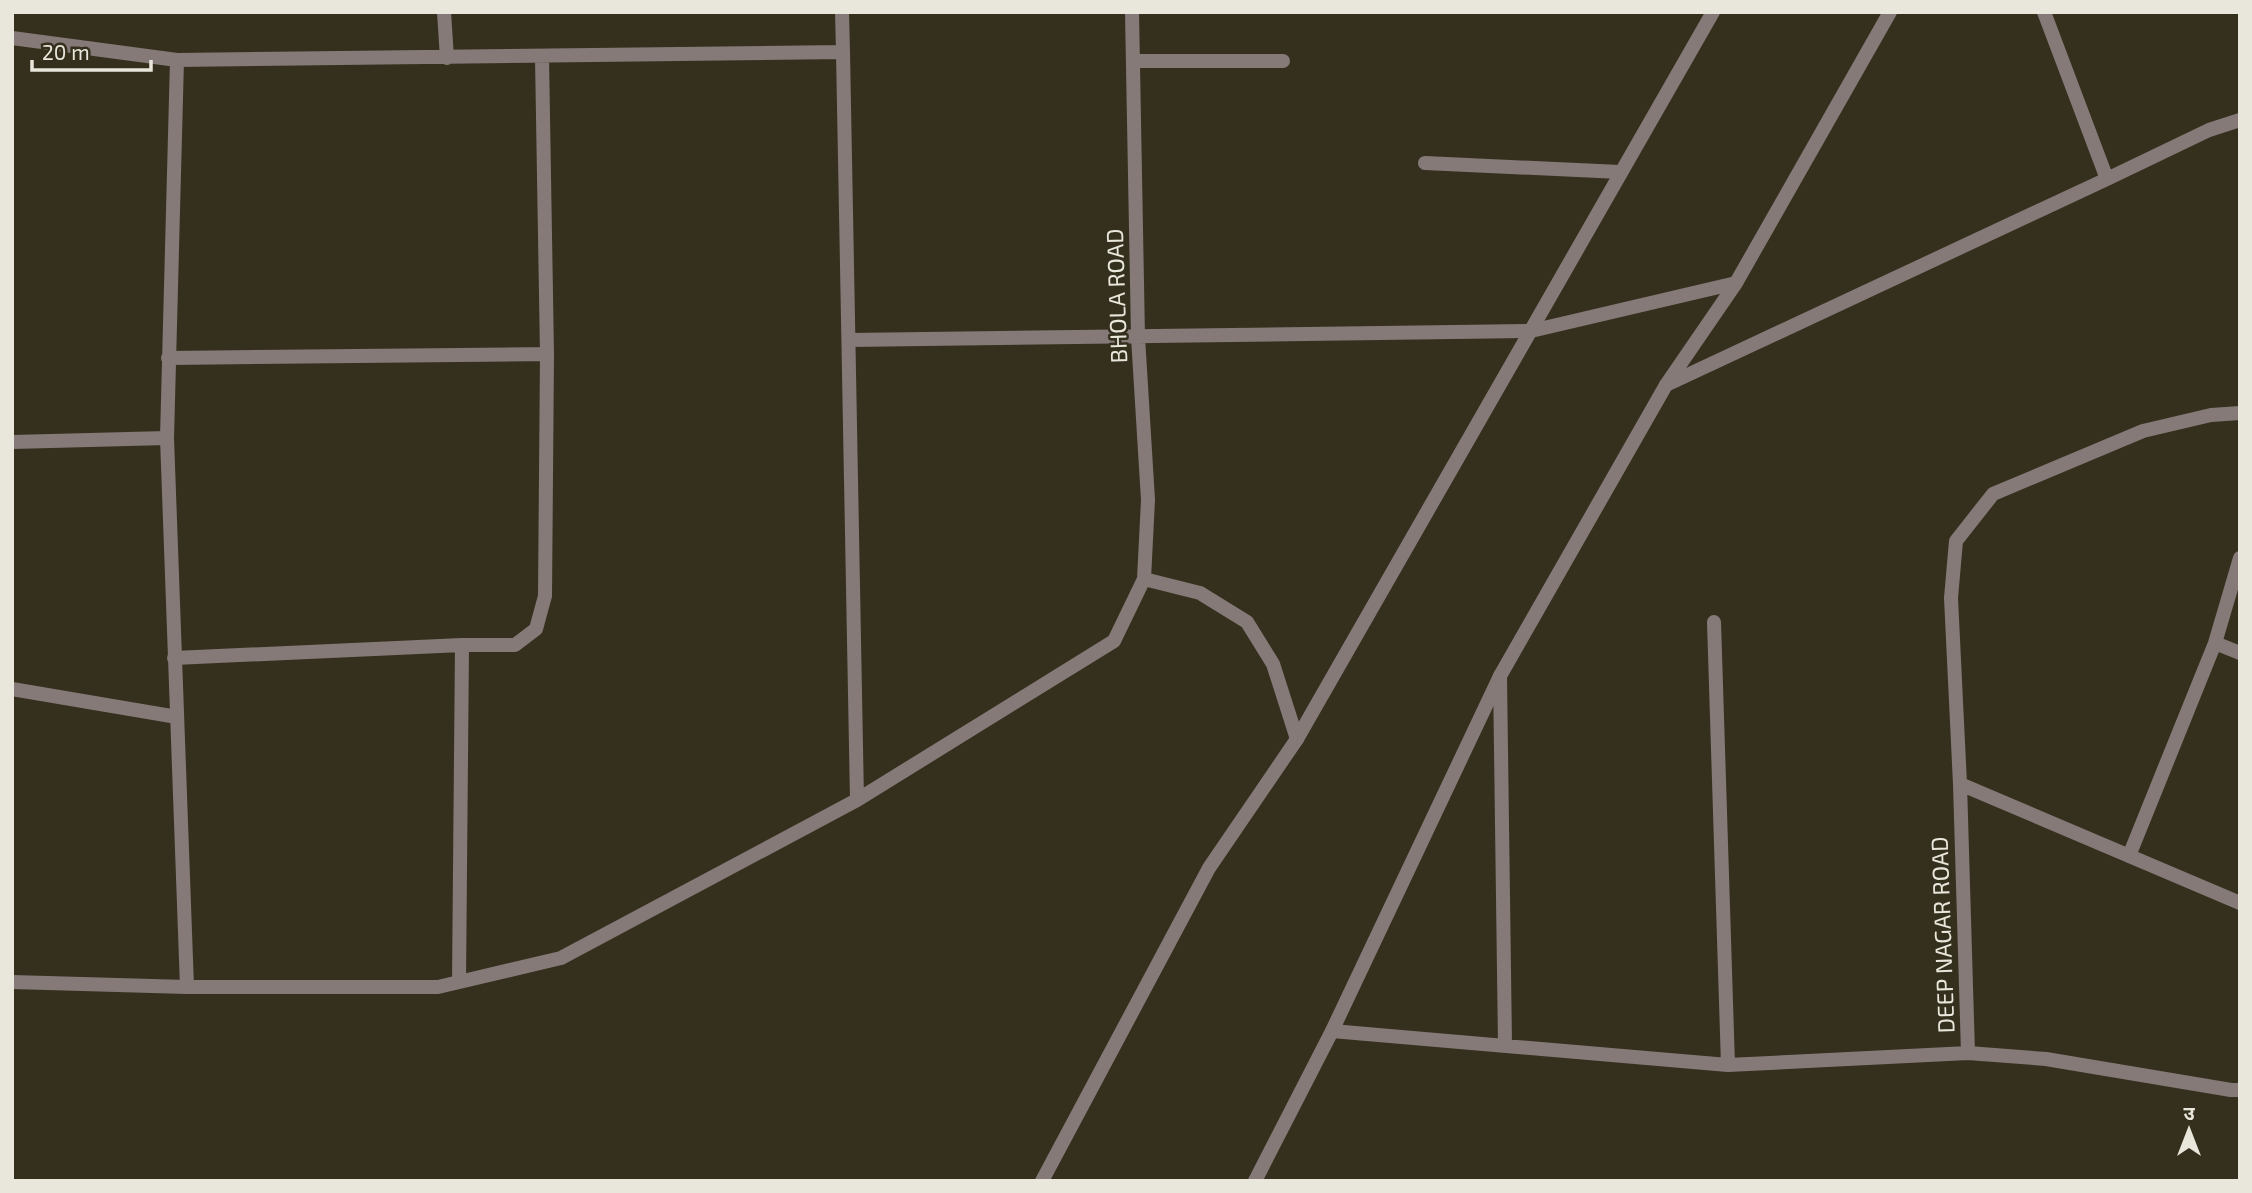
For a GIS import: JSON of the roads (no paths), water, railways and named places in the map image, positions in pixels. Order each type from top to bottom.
[{"type":"street","points":[[444,12],[447,58]]},
{"type":"street","points":[[842,12],[857,800]]},
{"type":"street","name":"BHOLA ROAD","points":[[1132,12],[1138,337],[1148,500],[1144,579]]},
{"type":"street","points":[[1042,1181],[1209,868],[1297,739],[1713,12]]},
{"type":"street","points":[[1255,1181],[1332,1031],[1500,676],[1666,385],[1736,283],[1890,12]]},
{"type":"street","points":[[2043,12],[2107,178]]},
{"type":"street","points":[[12,38],[177,60],[843,52]]},
{"type":"street","points":[[174,659],[461,645],[515,645],[536,629],[545,596],[547,354],[542,57]]},
{"type":"street","points":[[177,60],[167,438],[187,987]]},
{"type":"street","points":[[1133,61],[1283,61]]},
{"type":"street","points":[[1666,385],[2209,130],[2240,120]]},
{"type":"street","points":[[1424,163],[1620,172]]},
{"type":"street","points":[[850,340],[1531,331],[1736,283]]},
{"type":"street","points":[[168,359],[547,354]]},
{"type":"street","name":"DEEP NAGAR ROAD","points":[[1332,1031],[1728,1065],[1968,1053],[1951,598],[1956,541],[1993,494],[2143,431],[2211,415],[2240,413]]},
{"type":"street","points":[[12,442],[167,438]]},
{"type":"street","points":[[2129,856],[2216,643],[2240,558]]},
{"type":"street","points":[[12,982],[187,987],[438,987],[561,958],[857,800],[1114,641],[1144,579],[1200,593],[1247,622],[1273,664],[1297,739]]},
{"type":"street","points":[[1714,622],[1728,1065]]},
{"type":"street","points":[[2216,643],[2240,653]]},
{"type":"street","points":[[459,982],[461,645]]},
{"type":"street","points":[[1500,676],[1505,1045]]},
{"type":"street","points":[[12,689],[177,717]]},
{"type":"street","points":[[1960,784],[2240,903]]},
{"type":"street","points":[[1968,1053],[2046,1059],[2240,1090]]}]
